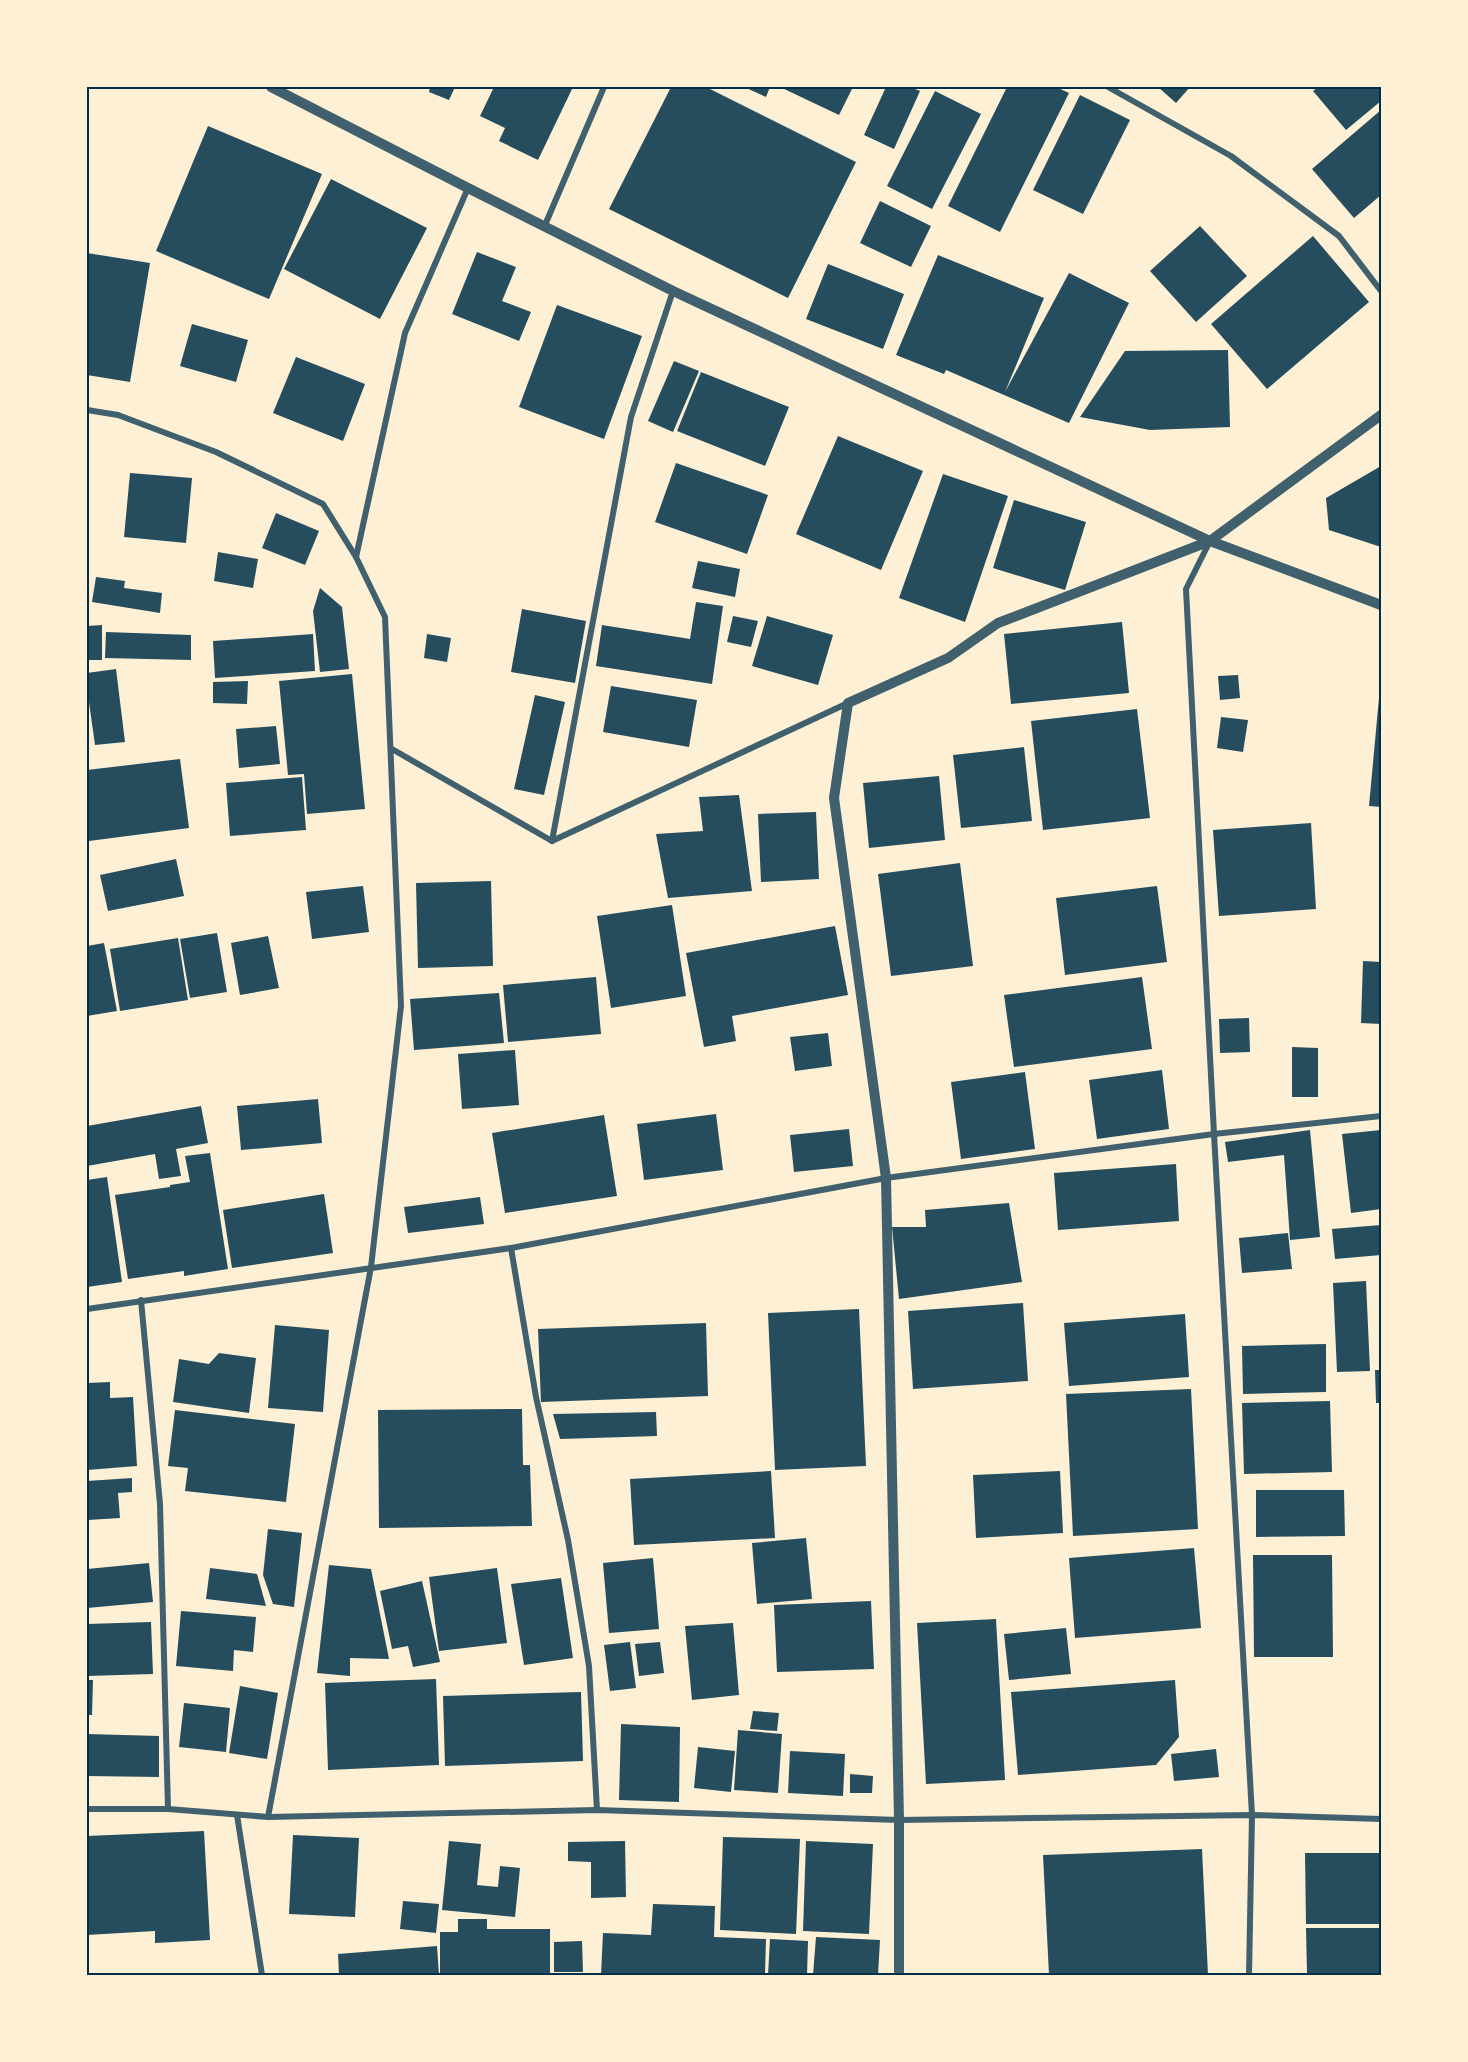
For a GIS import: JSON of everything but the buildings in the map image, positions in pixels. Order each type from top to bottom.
[{"type":"street","points":[[272,87],[673,291],[1210,541],[1381,605]]},
{"type":"street","points":[[545,225],[604,87]]},
{"type":"street","points":[[1108,87],[1231,156],[1339,236],[1381,291]]},
{"type":"street","points":[[356,556],[405,333],[468,188]]},
{"type":"street","points":[[552,841],[631,417],[673,291]]},
{"type":"street","points":[[87,410],[118,415],[216,452],[323,504],[356,556],[385,617],[401,1006],[371,1268],[268,1817]]},
{"type":"street","points":[[552,841],[948,658],[998,623],[1210,541],[1381,415]]},
{"type":"street","points":[[1210,541],[1186,589],[1252,1815],[1249,1975]]},
{"type":"street","points":[[848,703],[834,798],[886,1178],[899,1820],[899,1975]]},
{"type":"street","points":[[392,749],[552,841]]},
{"type":"street","points":[[87,1309],[512,1248],[886,1178],[1214,1134],[1381,1116]]},
{"type":"street","points":[[512,1248],[536,1397],[568,1540],[589,1666],[597,1810]]},
{"type":"street","points":[[141,1300],[160,1504],[168,1809]]},
{"type":"street","points":[[87,1809],[168,1809],[268,1817],[597,1810],[899,1820],[1252,1815],[1381,1819]]},
{"type":"street","points":[[237,1815],[262,1975]]}]
